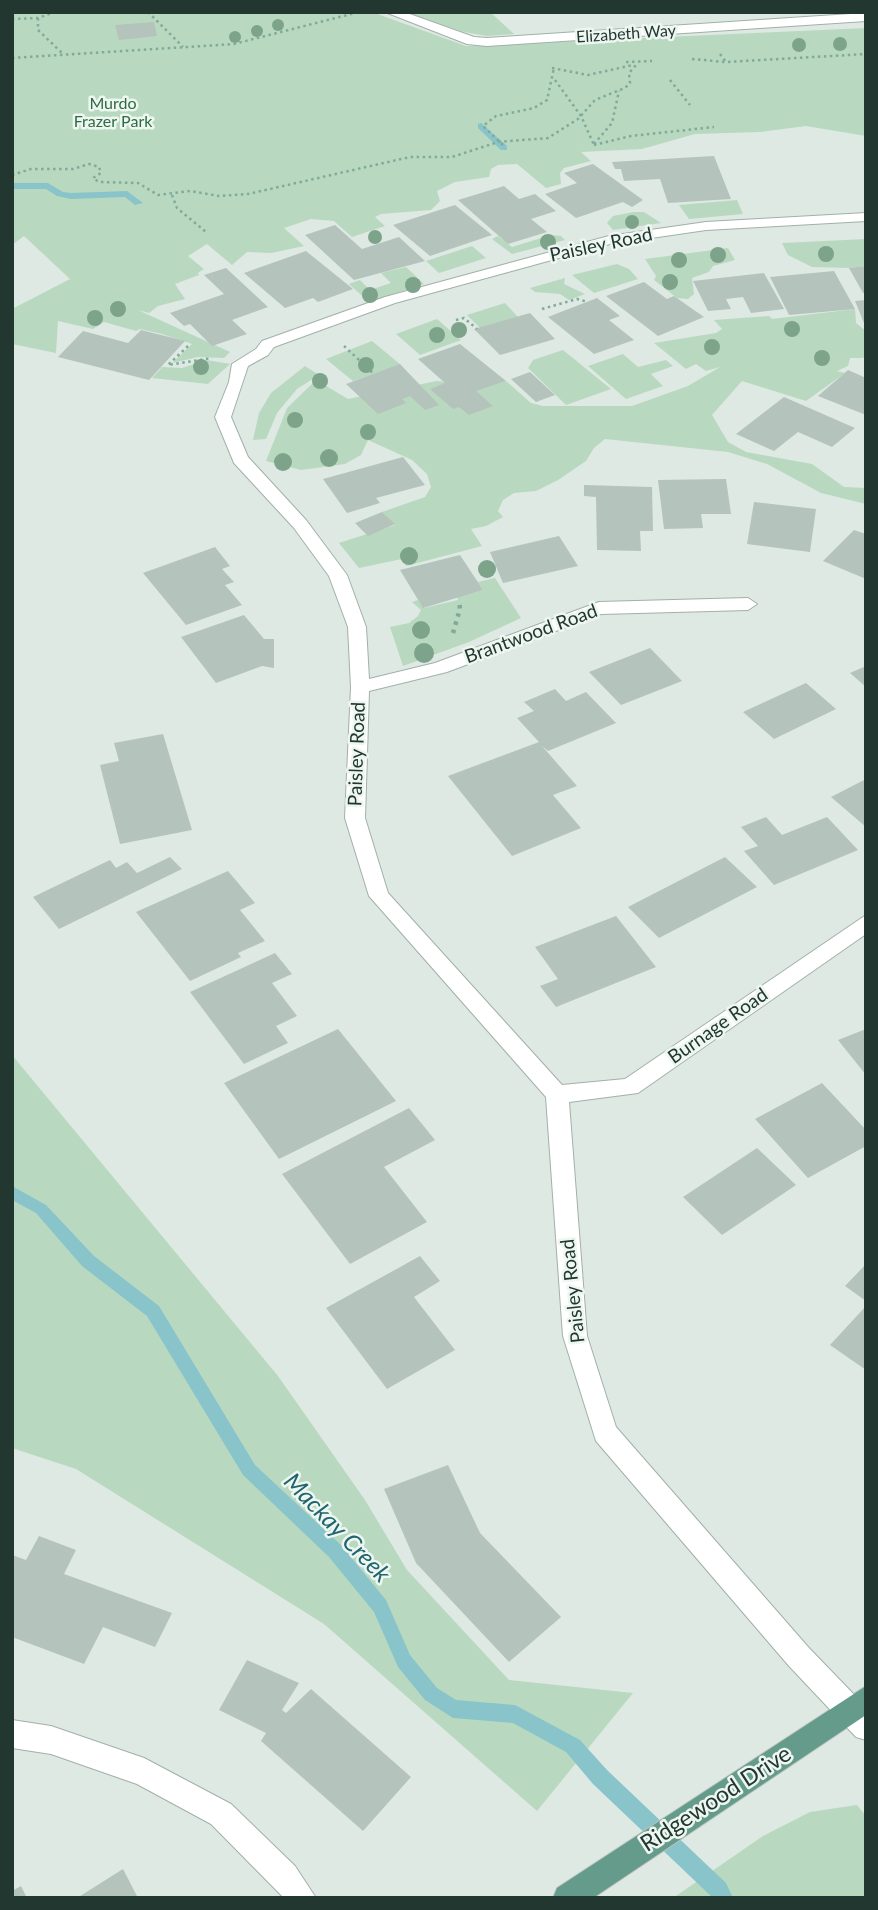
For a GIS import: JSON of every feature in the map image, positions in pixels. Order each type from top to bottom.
[{"type":"main road","name":"Ridgewood Drive","points":[[566,1898],[726,1792],[861,1713]]},
{"type":"street","name":"Elizabeth Way","points":[[391,12],[472,41],[704,29],[866,17]]},
{"type":"street","name":"Paisley Road","points":[[861,1713],[799,1657],[605,1433],[575,1336],[557,1094],[379,896],[355,818],[360,687],[357,627],[338,575],[300,524],[240,459],[223,417],[237,382],[240,364],[262,352],[268,344],[390,300],[609,240],[706,226],[866,217]]},
{"type":"street","name":"Brantwood Road","points":[[360,687],[440,668],[599,608],[748,604]]},
{"type":"street","name":"Burnage Road","points":[[557,1094],[630,1087],[866,923]]},
{"type":"street","points":[[12,1734],[51,1740],[144,1772],[221,1814],[285,1876],[302,1898]]},
{"type":"path","points":[[12,19],[38,18],[55,12]]},
{"type":"path","points":[[148,12],[184,48]]},
{"type":"path","points":[[12,58],[234,44],[359,12]]},
{"type":"path","points":[[38,18],[38,30],[63,55]]},
{"type":"path","points":[[704,29],[726,62],[866,54]]},
{"type":"path","points":[[12,175],[31,169],[73,170],[89,164],[99,167],[101,173],[93,178],[99,183],[138,183],[158,195],[190,191],[219,196],[248,194],[410,157],[452,157],[498,142],[548,138],[581,116],[595,100],[619,91],[630,83],[629,72],[637,64],[588,75],[549,67]]},
{"type":"path","points":[[503,145],[483,126],[504,113],[542,104],[550,94],[554,68]]},
{"type":"path","points":[[554,79],[581,116],[594,145]]},
{"type":"path","points":[[670,80],[690,104]]},
{"type":"path","points":[[594,145],[612,123],[619,91]]},
{"type":"path","points":[[594,145],[631,136],[714,127]]},
{"type":"path","points":[[172,195],[177,208],[206,232]]},
{"type":"path","points":[[542,309],[577,299],[587,302]]},
{"type":"path","points":[[456,320],[464,318],[477,329]]},
{"type":"path","points":[[188,346],[168,365],[199,358],[217,358]]},
{"type":"green space","name":"Murdo Frazer Park","points":[[12,12],[372,12],[466,46],[866,28],[866,136],[806,126],[760,132],[695,134],[642,149],[581,152],[591,161],[564,168],[560,173],[561,184],[546,188],[517,164],[498,165],[491,169],[489,177],[455,182],[437,191],[440,201],[431,210],[381,214],[375,217],[385,226],[352,237],[334,221],[311,219],[284,228],[304,246],[271,253],[247,252],[232,265],[207,244],[188,256],[204,269],[199,275],[175,284],[185,299],[158,306],[149,313],[138,310],[230,352],[224,358],[198,357],[172,363],[192,344],[162,334],[140,329],[136,331],[104,322],[93,329],[58,321],[56,353],[12,344],[12,309],[70,279],[24,236],[12,245]]},
{"type":"green space","points":[[405,12],[490,12],[514,34],[487,36],[464,32]]},
{"type":"green space","points":[[737,200],[743,214],[689,219],[679,205]]},
{"type":"green space","points":[[644,212],[661,223],[613,230],[607,223],[613,216]]},
{"type":"green space","points":[[551,235],[561,236],[565,240],[512,254],[492,239],[498,236],[512,247]]},
{"type":"green space","points":[[866,239],[866,266],[849,268],[812,267],[788,255],[782,243]]},
{"type":"green space","points":[[472,246],[486,258],[439,273],[426,261]]},
{"type":"green space","points":[[728,248],[735,260],[713,266],[709,272],[692,278],[694,294],[688,299],[677,298],[654,280],[656,276],[645,259]]},
{"type":"green space","points":[[617,264],[629,269],[638,279],[594,293],[572,275]]},
{"type":"green space","points":[[406,267],[424,284],[369,302],[349,284],[360,280],[370,290],[391,283],[381,273]]},
{"type":"green space","points":[[565,278],[564,284],[585,294],[569,300],[560,294],[535,292],[530,288]]},
{"type":"green space","points":[[505,303],[518,317],[480,328],[467,315]]},
{"type":"green space","points":[[855,309],[856,323],[866,331],[866,354],[863,358],[850,358],[848,366],[837,371],[845,373],[806,401],[742,381],[712,415],[728,442],[746,452],[812,464],[844,487],[866,488],[866,504],[821,493],[767,464],[728,452],[605,439],[594,448],[586,461],[558,480],[536,491],[514,493],[503,500],[498,511],[503,517],[486,526],[471,529],[482,546],[406,566],[402,559],[359,568],[339,543],[395,525],[382,512],[425,497],[431,487],[427,474],[412,460],[368,440],[361,455],[345,464],[301,470],[266,461],[287,408],[316,380],[348,399],[437,381],[487,387],[506,381],[531,403],[543,406],[632,406],[688,386],[720,367],[706,371],[696,364],[686,369],[654,343],[716,333],[722,329],[714,320],[769,316],[772,319]]},
{"type":"green space","points":[[437,319],[461,340],[420,355],[396,334]]},
{"type":"green space","points":[[372,341],[401,365],[353,381],[326,359]]},
{"type":"green space","points":[[563,350],[611,389],[566,405],[528,368],[533,360]]},
{"type":"green space","points":[[623,354],[638,367],[666,360],[673,366],[651,374],[663,386],[626,399],[588,366]]},
{"type":"green space","points":[[207,360],[230,364],[208,384],[152,378],[162,367],[182,368]]},
{"type":"green space","points":[[305,366],[319,375],[297,389],[277,413],[266,439],[253,440],[259,413],[271,393]]},
{"type":"green space","points":[[495,578],[521,618],[469,642],[403,666],[390,627],[409,623],[418,616],[421,610],[412,602],[418,600],[424,608],[458,600],[457,597],[483,590],[478,582]]},
{"type":"green space","points":[[12,1055],[278,1376],[365,1500],[407,1570],[509,1680],[633,1693],[537,1811],[324,1624],[76,1469],[12,1448]]},
{"type":"green space","points":[[857,1805],[866,1816],[866,1898],[673,1898],[763,1836],[810,1812]]},
{"type":"building","points":[[154,22],[157,36],[119,40],[115,25]]},
{"type":"building","points":[[714,156],[731,199],[668,203],[660,179],[624,181],[621,169],[615,169],[612,162]]},
{"type":"building","points":[[593,164],[643,200],[632,207],[623,202],[576,218],[545,194],[577,183],[564,173]]},
{"type":"building","points":[[504,186],[519,199],[535,194],[556,211],[531,219],[547,232],[508,244],[458,200]]},
{"type":"building","points":[[455,205],[492,235],[430,256],[393,225]]},
{"type":"building","points":[[335,225],[362,249],[399,237],[425,261],[354,280],[305,235]]},
{"type":"building","points":[[306,251],[353,289],[318,302],[313,298],[285,308],[244,273]]},
{"type":"building","points":[[866,266],[866,293],[863,293],[849,268]]},
{"type":"building","points":[[226,268],[268,307],[232,320],[247,334],[212,346],[190,324],[184,326],[170,313],[224,294],[204,275]]},
{"type":"building","points":[[834,271],[855,309],[789,315],[770,277]]},
{"type":"building","points":[[764,273],[784,309],[751,313],[743,297],[726,299],[731,309],[708,311],[693,281]]},
{"type":"building","points":[[644,282],[667,299],[674,296],[704,317],[658,336],[606,296]]},
{"type":"building","points":[[597,298],[620,316],[609,320],[634,340],[594,354],[548,317]]},
{"type":"building","points":[[866,300],[866,328],[855,301]]},
{"type":"building","points":[[530,313],[555,339],[500,355],[474,329]]},
{"type":"building","points":[[141,330],[185,341],[149,380],[58,357],[83,331],[128,343]]},
{"type":"building","points":[[460,344],[506,381],[476,391],[493,406],[469,415],[459,407],[453,409],[430,389],[445,383],[418,359]]},
{"type":"building","points":[[400,364],[439,405],[425,410],[410,396],[402,399],[406,403],[378,414],[346,384]]},
{"type":"building","points":[[848,370],[866,378],[866,415],[818,396]]},
{"type":"building","points":[[530,372],[555,395],[536,402],[511,379]]},
{"type":"building","points":[[784,397],[855,428],[832,447],[798,432],[774,451],[736,434]]},
{"type":"building","points":[[403,457],[425,485],[376,498],[380,503],[347,513],[323,479]]},
{"type":"building","points":[[726,479],[731,514],[701,514],[703,528],[664,529],[658,480]]},
{"type":"building","points":[[584,485],[652,487],[653,531],[640,531],[641,551],[597,550],[596,497],[584,496]]},
{"type":"building","points":[[754,502],[816,509],[810,552],[747,544]]},
{"type":"building","points":[[382,512],[395,524],[368,536],[355,523]]},
{"type":"building","points":[[854,530],[866,534],[866,579],[823,561]]},
{"type":"building","points":[[559,536],[578,566],[503,583],[490,552]]},
{"type":"building","points":[[215,547],[230,566],[222,569],[234,582],[225,585],[242,605],[186,625],[143,573]]},
{"type":"building","points":[[460,555],[483,590],[423,608],[400,570]]},
{"type":"building","points":[[244,615],[264,639],[274,639],[274,668],[262,666],[216,683],[181,637]]},
{"type":"building","points":[[650,648],[682,681],[621,705],[589,672]]},
{"type":"building","points":[[866,666],[866,687],[850,673]]},
{"type":"building","points":[[806,683],[836,709],[774,739],[743,712]]},
{"type":"building","points":[[555,689],[566,701],[586,692],[616,723],[548,751],[542,746],[577,786],[553,795],[581,828],[512,856],[448,776],[539,742],[517,718],[534,711],[524,702]]},
{"type":"building","points":[[163,734],[192,830],[120,844],[100,765],[119,761],[114,743]]},
{"type":"building","points":[[866,779],[866,827],[831,797]]},
{"type":"building","points":[[766,817],[782,835],[827,817],[858,850],[774,885],[744,851],[758,846],[741,827]]},
{"type":"building","points":[[170,857],[182,869],[59,929],[33,897],[110,860],[116,868],[127,862],[137,873]]},
{"type":"building","points":[[725,857],[757,887],[659,938],[628,907]]},
{"type":"building","points":[[228,871],[255,903],[240,910],[265,941],[238,953],[241,957],[190,981],[136,912]]},
{"type":"building","points":[[616,916],[656,967],[556,1007],[540,986],[558,979],[535,947]]},
{"type":"building","points":[[275,953],[292,974],[272,983],[297,1016],[276,1026],[288,1043],[244,1064],[190,992]]},
{"type":"building","points":[[338,1029],[396,1101],[279,1159],[224,1083]]},
{"type":"building","points":[[866,1029],[866,1075],[838,1040]]},
{"type":"building","points":[[822,1083],[866,1130],[866,1146],[808,1178],[755,1119]]},
{"type":"building","points":[[409,1108],[435,1140],[384,1167],[427,1222],[350,1264],[282,1174]]},
{"type":"building","points":[[757,1148],[796,1185],[722,1235],[683,1197]]},
{"type":"building","points":[[420,1256],[440,1281],[414,1297],[455,1350],[387,1389],[326,1308]]},
{"type":"building","points":[[866,1264],[866,1301],[845,1286]]},
{"type":"building","points":[[866,1306],[866,1370],[830,1345]]},
{"type":"building","points":[[448,1465],[480,1533],[561,1617],[509,1662],[416,1563],[384,1489]]},
{"type":"building","points":[[39,1536],[76,1550],[64,1574],[172,1613],[155,1647],[103,1627],[84,1664],[12,1637],[12,1555],[26,1560]]},
{"type":"building","points":[[247,1660],[299,1683],[282,1710],[286,1713],[311,1689],[411,1777],[363,1831],[261,1741],[266,1733],[219,1710]]},
{"type":"building","points":[[123,1869],[138,1898],[77,1898]]},
{"type":"building","points":[[21,1886],[27,1898],[12,1898],[12,1891]]},
{"type":"waterway","points":[[481,126],[504,148]]},
{"type":"waterway","points":[[12,186],[48,186],[60,194],[71,196],[127,194],[138,203]]},
{"type":"waterway","name":"Mackay Creek","points":[[12,1192],[41,1209],[88,1261],[153,1311],[249,1470],[335,1551],[380,1606],[404,1661],[431,1694],[453,1709],[515,1714],[573,1746],[600,1777],[719,1890],[723,1898]]}]
